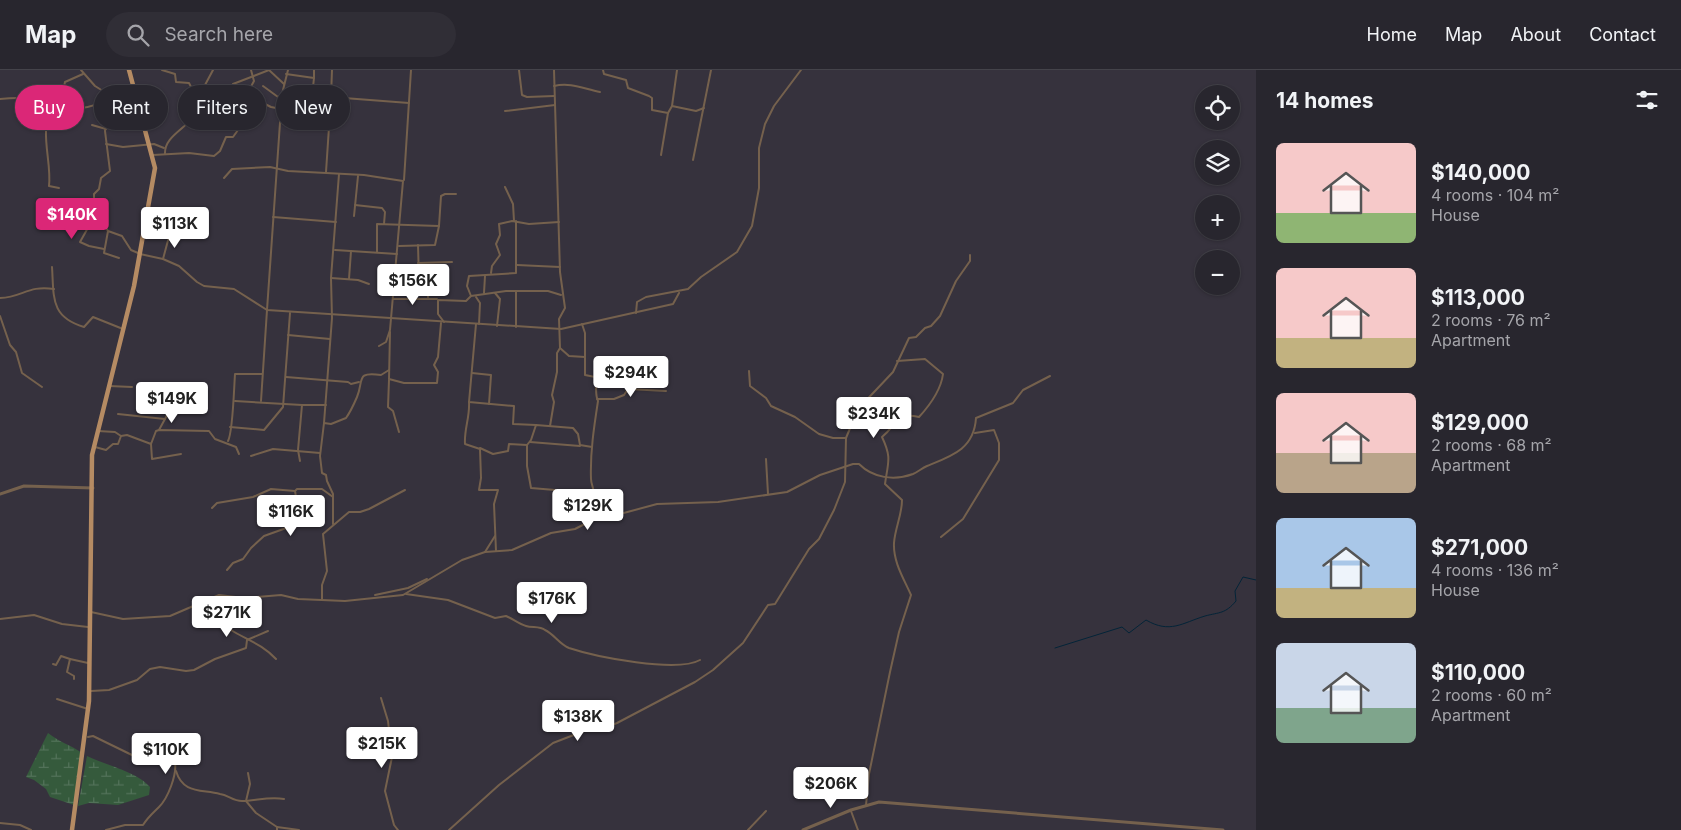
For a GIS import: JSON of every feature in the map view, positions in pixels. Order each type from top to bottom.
[{"type":"main road","points":[[129,70],[133,85]]},
{"type":"main road","points":[[73,830],[88,737],[91,691],[92,488],[95,446],[140,254],[155,174],[153,155],[145,130]]},
{"type":"main road","points":[[85,752],[92,613]]},
{"type":"street","points":[[81,70],[94,85]]},
{"type":"street","points":[[162,70],[174,74],[177,82],[189,83],[190,85]]},
{"type":"street","points":[[205,85],[213,70]]},
{"type":"street","points":[[251,70],[254,81],[252,85]]},
{"type":"street","points":[[233,84],[269,70],[284,84]]},
{"type":"street","points":[[284,84],[288,70]]},
{"type":"street","points":[[313,85],[314,70]]},
{"type":"street","points":[[331,85],[332,70]]},
{"type":"street","points":[[399,432],[393,411],[388,407],[390,330],[399,246],[411,70]]},
{"type":"street","points":[[519,70],[524,97],[555,96]]},
{"type":"street","points":[[550,426],[554,402],[552,395],[557,372],[557,353],[560,348],[559,319],[565,308],[560,267],[554,70]]},
{"type":"street","points":[[603,70],[604,74],[626,80],[628,88],[652,98],[652,110],[668,114]]},
{"type":"street","points":[[661,155],[668,114],[672,106],[677,70]]},
{"type":"street","points":[[693,160],[711,70]]},
{"type":"street","points":[[636,313],[637,302],[643,298],[688,290],[701,277],[732,258],[746,239],[752,226],[758,188],[759,148],[765,124],[774,106],[801,70]]},
{"type":"street","points":[[63,85],[64,82],[84,74]]},
{"type":"street","points":[[286,74],[314,78]]},
{"type":"street","points":[[554,86],[564,84],[578,85],[600,92]]},
{"type":"street","points":[[0,99],[15,98]]},
{"type":"street","points":[[350,98],[410,103]]},
{"type":"street","points":[[505,112],[555,106]]},
{"type":"street","points":[[672,106],[696,111],[704,108]]},
{"type":"street","points":[[46,130],[49,186],[59,188]]},
{"type":"street","points":[[104,249],[80,242],[94,217],[94,194],[99,189],[101,178],[110,171],[106,130]]},
{"type":"street","points":[[165,154],[165,149],[179,130]]},
{"type":"street","points":[[153,155],[189,153],[214,156],[220,151],[226,136],[233,138],[238,130]]},
{"type":"street","points":[[261,401],[280,130]]},
{"type":"street","points":[[326,172],[329,130]]},
{"type":"street","points":[[106,144],[123,147],[158,144],[165,149]]},
{"type":"street","points":[[224,178],[232,169],[277,168],[288,171],[364,175],[404,181]]},
{"type":"street","points":[[334,524],[334,498],[326,481],[326,475],[322,473],[320,453],[328,380],[338,173]]},
{"type":"street","points":[[354,216],[358,176]]},
{"type":"street","points":[[491,273],[494,276],[516,273],[513,204],[505,187]]},
{"type":"street","points":[[399,246],[437,244],[441,196],[456,194]]},
{"type":"street","points":[[355,205],[382,208],[385,212],[384,224]]},
{"type":"street","points":[[94,217],[103,223],[108,231],[122,236],[131,250],[163,259],[179,266],[204,286],[234,289],[267,310],[560,329],[673,304],[679,292]]},
{"type":"street","points":[[273,217],[336,222]]},
{"type":"street","points":[[491,273],[492,266],[500,256],[496,244],[500,235],[499,224],[515,221],[530,224],[559,222]]},
{"type":"street","points":[[376,252],[378,224],[439,226]]},
{"type":"street","points":[[108,231],[104,254],[119,258]]},
{"type":"street","points":[[163,259],[170,233]]},
{"type":"street","points":[[418,245],[419,281]]},
{"type":"street","points":[[335,250],[398,254]]},
{"type":"street","points":[[349,279],[351,251]]},
{"type":"street","points":[[449,830],[499,785],[553,743],[584,730],[602,729],[617,723],[695,682],[735,652],[768,605],[775,604],[809,549],[819,539],[842,490],[846,438],[858,409],[893,372],[909,338],[916,337],[924,328],[931,326],[940,316],[956,281],[970,261],[970,255]]},
{"type":"street","points":[[418,263],[452,262]]},
{"type":"street","points":[[516,265],[560,267]]},
{"type":"street","points":[[52,268],[56,307],[70,321],[86,327],[93,316],[123,329]]},
{"type":"street","points":[[491,273],[485,276],[468,277],[467,289],[471,296],[476,297],[484,293],[516,291],[548,291],[562,295]]},
{"type":"street","points":[[484,293],[485,276]]},
{"type":"street","points":[[332,278],[349,279],[369,284]]},
{"type":"street","points":[[394,282],[443,280]]},
{"type":"street","points":[[427,282],[428,298]]},
{"type":"street","points":[[0,298],[10,298],[39,286],[54,289]]},
{"type":"street","points":[[516,291],[516,327]]},
{"type":"street","points":[[495,293],[500,299],[497,326]]},
{"type":"street","points":[[393,299],[428,298],[438,300],[450,298],[466,300],[471,296]]},
{"type":"street","points":[[476,297],[480,303],[469,418],[464,444],[480,448],[488,454],[508,451],[509,444],[527,445]]},
{"type":"street","points":[[389,377],[399,382],[438,383],[438,372],[434,366],[439,352],[442,322],[438,314],[438,300]]},
{"type":"street","points":[[230,427],[264,430],[282,410],[290,312]]},
{"type":"street","points":[[0,316],[10,345],[16,352],[22,373],[42,387]]},
{"type":"street","points":[[582,324],[585,333],[585,374],[595,377],[595,394],[598,399],[592,447],[591,478],[595,492],[593,497]]},
{"type":"street","points":[[379,346],[386,342],[390,330]]},
{"type":"street","points":[[288,335],[330,339]]},
{"type":"street","points":[[560,348],[569,356],[585,357]]},
{"type":"street","points":[[866,805],[869,774],[890,672],[911,595],[899,568],[894,544],[902,515],[902,500],[884,484],[890,457],[889,449],[882,437],[895,426],[898,417],[905,414],[919,416],[924,412],[935,395],[943,374],[925,360],[897,361]]},
{"type":"street","points":[[286,377],[328,380],[351,384],[359,382],[368,374],[381,375],[389,370]]},
{"type":"street","points":[[227,442],[231,409],[235,401],[233,389],[236,372],[262,374]]},
{"type":"street","points":[[749,372],[750,386],[766,398],[771,406],[795,417],[819,434],[832,438],[846,438]]},
{"type":"street","points":[[472,373],[490,375],[489,404]]},
{"type":"street","points":[[406,594],[453,564],[485,552],[512,550],[551,532],[575,529],[602,515],[620,514],[657,504],[718,502],[795,490],[820,475],[859,464],[869,474],[886,477],[914,474],[924,467],[954,456],[975,433],[976,418],[1013,403],[1023,390],[1050,376]]},
{"type":"street","points":[[324,423],[331,424],[346,418],[357,396],[359,382]]},
{"type":"street","points":[[109,386],[132,387]]},
{"type":"street","points":[[598,399],[624,395],[628,389],[666,391]]},
{"type":"street","points":[[235,401],[326,405]]},
{"type":"street","points":[[470,402],[514,406],[514,425],[575,429],[582,446]]},
{"type":"street","points":[[300,461],[298,450],[302,405]]},
{"type":"street","points":[[172,406],[159,430],[154,434],[151,444],[152,459],[181,454]]},
{"type":"street","points":[[118,414],[165,418]]},
{"type":"street","points":[[536,425],[530,442],[527,445],[527,466],[531,488],[579,492],[593,497],[602,507],[602,515]]},
{"type":"street","points":[[159,430],[208,431],[216,439],[236,447],[239,454]]},
{"type":"street","points":[[941,537],[963,519],[999,460],[999,443],[994,430],[975,433]]},
{"type":"street","points":[[98,432],[115,432],[121,436],[127,435],[151,444]]},
{"type":"street","points":[[95,446],[106,450],[113,444],[118,444],[121,436]]},
{"type":"street","points":[[530,442],[592,447]]},
{"type":"street","points":[[480,448],[481,478],[478,489],[498,490],[494,504],[496,551]]},
{"type":"street","points":[[251,456],[273,449],[320,453]]},
{"type":"street","points":[[766,459],[768,494]]},
{"type":"street","points":[[0,494],[24,486],[92,488]]},
{"type":"street","points":[[212,508],[217,503],[253,497],[272,490],[320,489],[334,498]]},
{"type":"street","points":[[322,599],[322,585],[327,571],[322,538],[334,524],[350,512],[369,508],[405,490]]},
{"type":"street","points":[[227,570],[233,562],[243,559],[251,548],[264,536],[289,527],[291,519],[298,509],[295,491]]},
{"type":"street","points":[[485,552],[495,536]]},
{"type":"street","points":[[92,613],[123,619],[170,616],[219,596],[281,595],[298,599],[345,601],[408,588],[434,576]]},
{"type":"street","points":[[367,597],[406,594],[448,600],[495,618],[506,616],[524,626],[544,629],[570,648],[605,659],[633,660],[668,666],[695,663],[700,660]]},
{"type":"street","points":[[234,597],[231,630],[250,638],[270,652],[276,659]]},
{"type":"street","points":[[0,619],[34,615],[62,624],[91,627]]},
{"type":"street","points":[[91,691],[109,690],[137,680],[150,669],[160,667],[186,671],[194,670],[215,659],[246,648],[250,638],[268,631]]},
{"type":"street","points":[[53,664],[56,665],[61,656],[90,663]]},
{"type":"street","points":[[70,659],[67,672],[74,676],[74,679]]},
{"type":"street","points":[[381,698],[388,722],[392,757],[385,790],[394,825],[398,830]]},
{"type":"street","points":[[57,699],[88,709]]},
{"type":"street","points":[[88,737],[93,736],[136,757],[175,762],[176,772],[182,784],[189,789],[222,794],[231,799],[246,801],[269,797],[284,799]]},
{"type":"street","points":[[106,830],[125,825],[143,824],[148,816],[162,804],[176,772]]},
{"type":"street","points":[[246,801],[250,784],[248,773]]},
{"type":"street","points":[[246,801],[277,829],[300,830]]},
{"type":"street","points":[[803,830],[866,805],[906,803],[1223,830]]},
{"type":"street","points":[[851,810],[858,830]]},
{"type":"street","points":[[748,830],[766,811]]},
{"type":"street","points":[[0,823],[20,825],[31,830]]},
{"type":"green space","points":[[48,733],[82,753],[74,805],[50,797],[46,789],[34,780],[26,777]]},
{"type":"green space","points":[[87,756],[138,777],[150,787],[149,795],[118,805],[89,803],[78,806]]},
{"type":"waterway","points":[[1055,648],[1122,627],[1129,633],[1146,620],[1169,627],[1222,612],[1236,601],[1235,591],[1243,577],[1256,580]]}]
